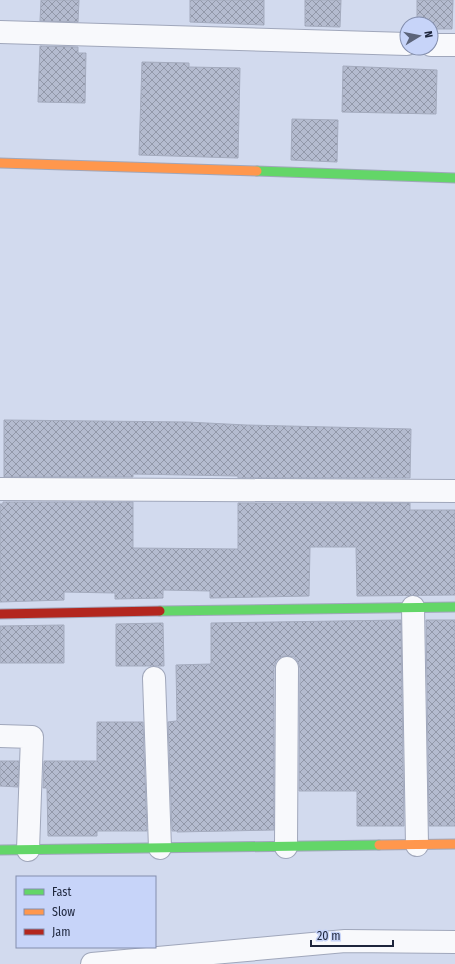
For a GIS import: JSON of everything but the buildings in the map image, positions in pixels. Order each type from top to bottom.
[{"type":"street","points":[[0,32],[399,44]]},
{"type":"street","points":[[439,45],[455,45]]},
{"type":"street","points":[[0,163],[455,178]]},
{"type":"street","points":[[0,489],[455,492]]},
{"type":"street","points":[[413,607],[417,845]]},
{"type":"street","points":[[0,614],[130,610],[455,607]]},
{"type":"street","points":[[286,847],[287,668]]},
{"type":"street","points":[[154,678],[160,848]]},
{"type":"street","points":[[0,736],[32,737],[28,850]]},
{"type":"street","points":[[0,850],[455,844]]},
{"type":"street","points":[[92,964],[345,941],[455,942]]},
{"type":"traffic: fast","points":[[257,171],[455,178]]},
{"type":"traffic: fast","points":[[160,611],[455,607]]},
{"type":"traffic: fast","points":[[0,850],[379,845]]},
{"type":"traffic: slow","points":[[0,163],[257,171]]},
{"type":"traffic: slow","points":[[379,845],[455,844]]},
{"type":"traffic: jam","points":[[0,614],[160,611]]}]
